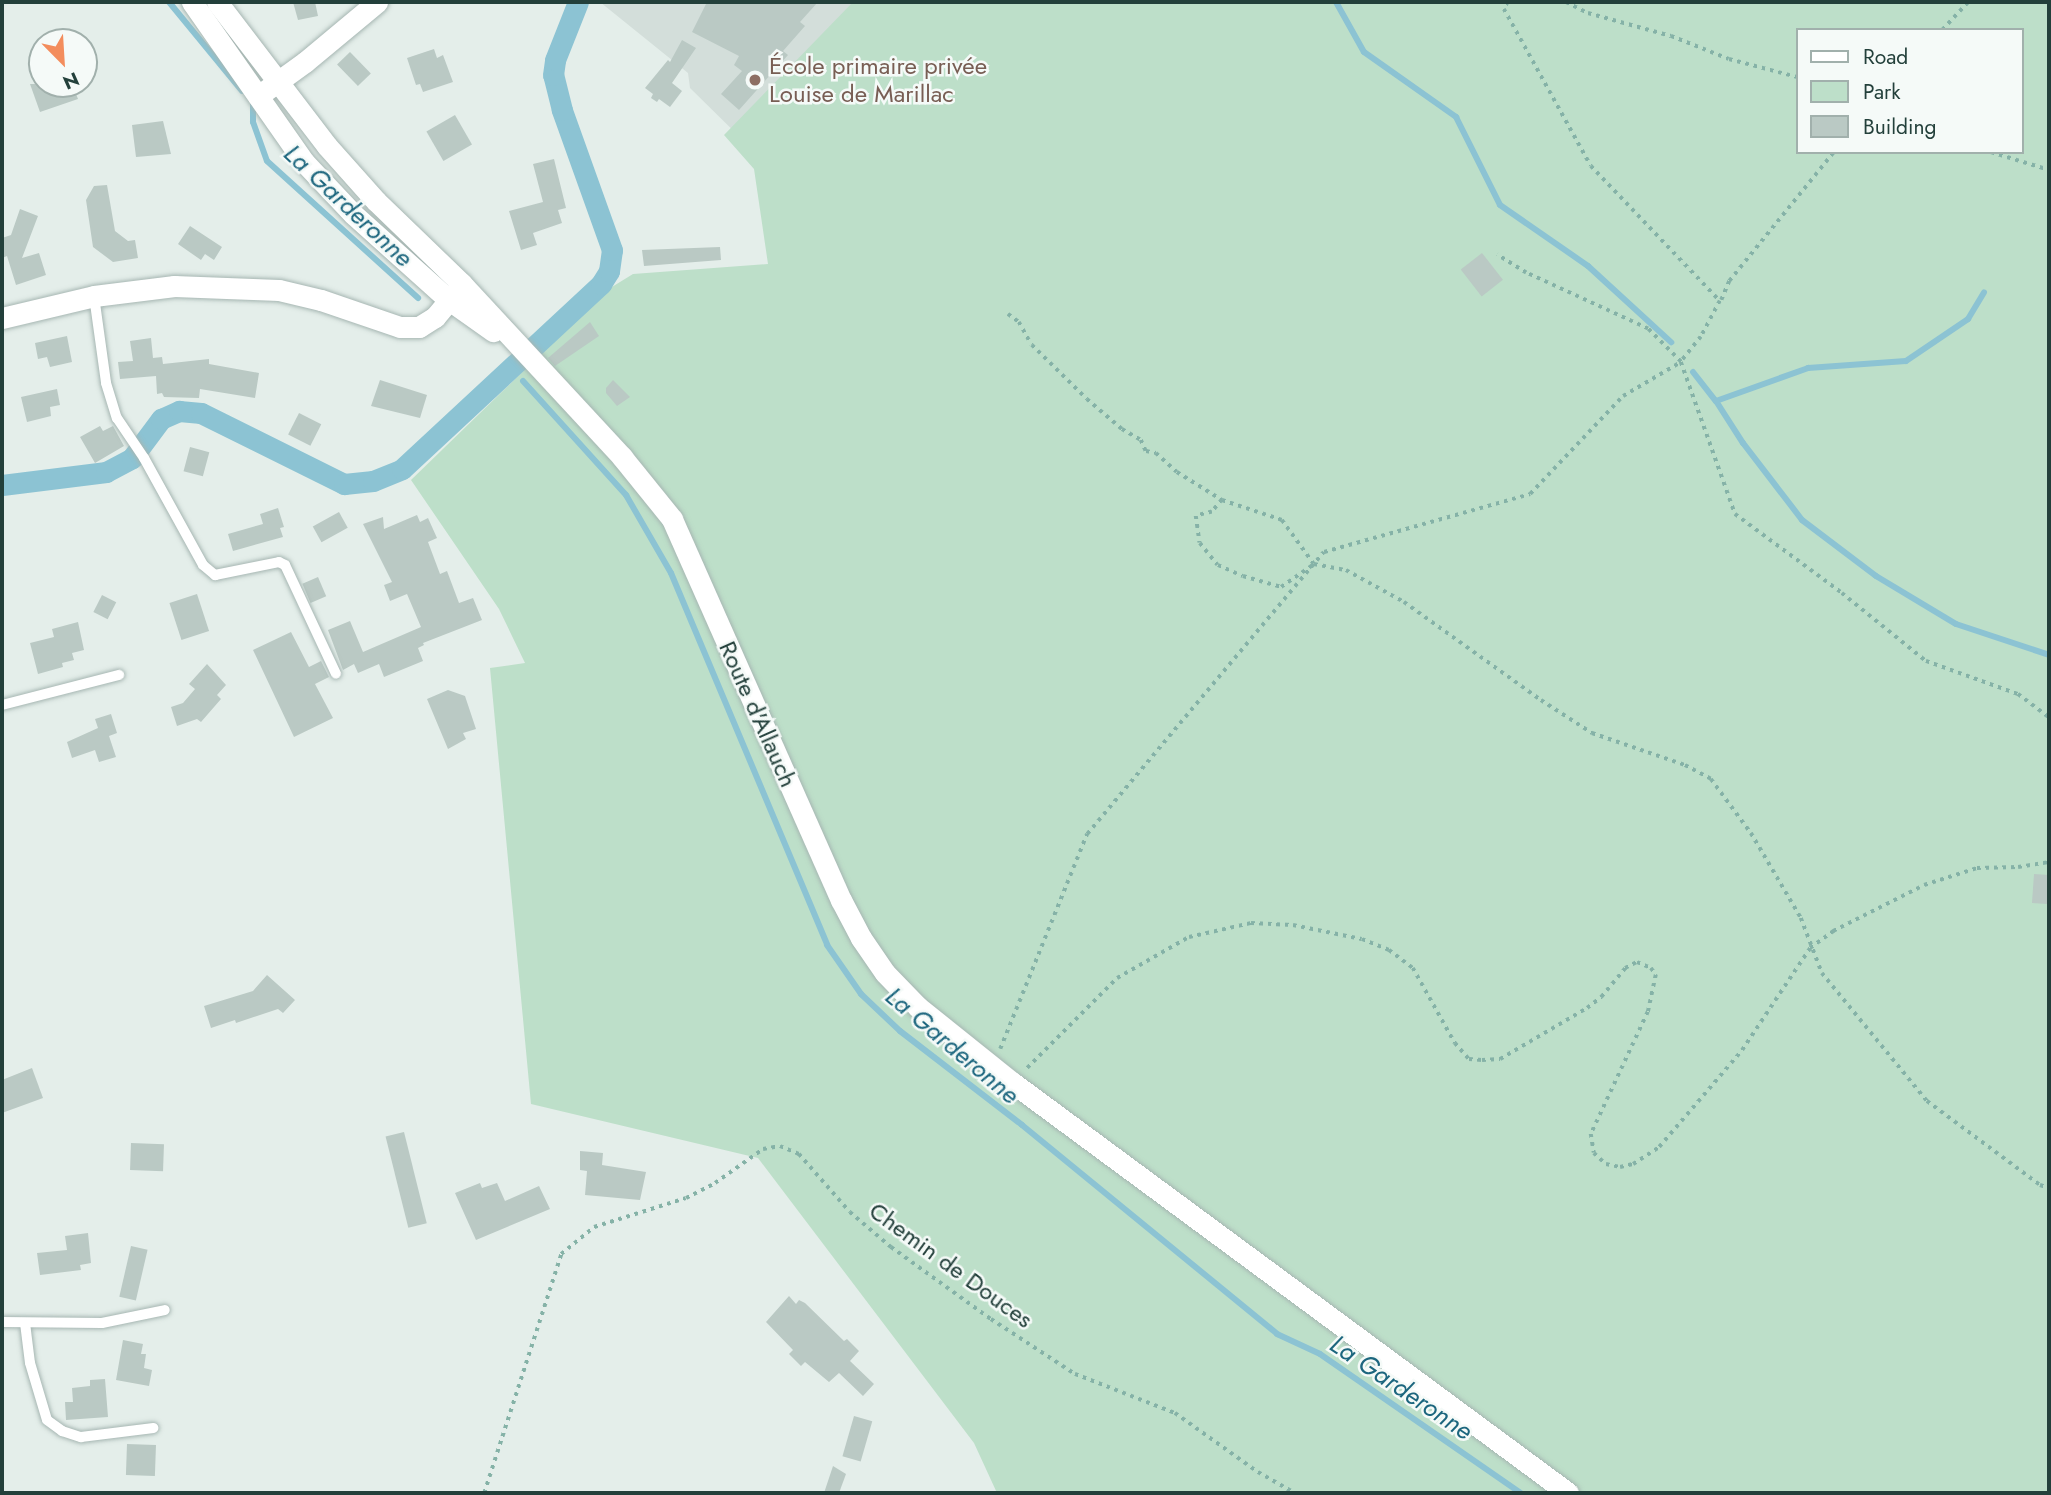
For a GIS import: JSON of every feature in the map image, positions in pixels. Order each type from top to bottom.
[{"type":"main road","name":"Route d'Allauch","points":[[192,2],[304,162],[353,214],[456,292],[526,355],[622,457],[672,519],[861,938],[885,972],[918,1007],[992,1067],[1568,1493]]},
{"type":"main road","name":"Route d'Allauch","points":[[218,2],[327,146],[456,292]]},
{"type":"main road","points":[[258,96],[279,81],[357,10],[377,2]]},
{"type":"main road","points":[[2,317],[94,296],[174,286],[279,290],[321,300],[400,327],[419,327],[435,317],[456,292]]},
{"type":"lane","points":[[94,296],[106,383],[117,418],[144,458],[203,565],[215,575],[279,562],[285,565],[335,674]]},
{"type":"lane","points":[[2,705],[120,675]]},
{"type":"lane","points":[[2,1322],[102,1323],[165,1310]]},
{"type":"lane","points":[[25,1323],[30,1363],[47,1420],[62,1431],[81,1437],[153,1428]]},
{"type":"path","points":[[1508,2],[1504,9],[1591,166],[1720,301]]},
{"type":"path","points":[[1566,2],[1588,13],[1671,36],[1729,59],[1796,77]]},
{"type":"path","points":[[1944,28],[1968,2]]},
{"type":"path","points":[[992,1067],[1087,834],[1324,552],[1530,494],[1623,396],[1681,362],[1701,337],[1729,281],[1832,154]]},
{"type":"path","points":[[1997,154],[2049,170]]},
{"type":"path","points":[[1497,255],[1526,273],[1648,329],[1681,362],[1735,514],[1842,593],[1926,661],[2018,694],[2049,717]]},
{"type":"path","points":[[1008,314],[1019,322],[1032,345],[1087,399],[1122,429],[1141,440],[1146,451],[1156,453],[1177,472],[1222,500],[1282,520],[1314,564],[1346,570],[1404,602],[1592,733],[1685,765],[1711,779],[1763,854],[1801,918],[1810,948],[1822,973],[1927,1101],[2040,1185],[2049,1188]]},
{"type":"path","points":[[1222,500],[1212,512],[1196,516],[1200,543],[1219,565],[1243,576],[1281,587],[1314,564]]},
{"type":"path","points":[[1013,1083],[1116,978],[1189,937],[1251,923],[1293,925],[1362,939],[1389,950],[1413,968],[1455,1043],[1469,1059],[1500,1059],[1587,1008],[1601,998],[1625,968],[1637,962],[1651,968],[1656,975],[1648,1012],[1591,1134],[1594,1153],[1606,1164],[1620,1167],[1633,1164],[1659,1147],[1742,1050],[1810,948],[1833,931],[1924,885],[1977,867],[2018,867],[2049,862]]},
{"type":"path","name":"Chemin de Douces","points":[[484,1493],[561,1254],[594,1227],[686,1198],[715,1183],[763,1149],[780,1146],[799,1154],[850,1212],[891,1247],[991,1319],[1074,1374],[1175,1413],[1258,1472],[1295,1493]]},
{"type":"shaded area","name":"École primaire privée Louise de Marillac","points":[[600,2],[897,2],[753,150],[690,88],[688,73]]},
{"type":"green space","points":[[853,2],[2049,2],[2049,1493],[997,1493],[974,1443],[758,1158],[531,1104],[490,668],[525,663],[499,609],[411,480],[607,290],[633,274],[768,264],[754,169],[724,135]]},
{"type":"building","points":[[293,2],[315,2],[318,16],[298,20]]},
{"type":"building","points":[[707,2],[818,2],[800,22],[805,26],[783,51],[788,55],[739,110],[721,94],[742,71],[734,65],[739,56],[692,32]]},
{"type":"building","points":[[682,40],[696,48],[672,83],[682,91],[670,107],[659,99],[657,102],[651,98],[653,94],[645,88],[668,60],[670,62]]},
{"type":"building","points":[[434,49],[437,58],[443,55],[453,82],[423,92],[420,84],[416,85],[407,58]]},
{"type":"building","points":[[350,52],[371,74],[358,86],[337,65]]},
{"type":"building","points":[[35,98],[78,99],[40,112]]},
{"type":"building","points":[[455,115],[472,144],[443,161],[426,132]]},
{"type":"building","points":[[163,121],[171,154],[136,157],[132,125]]},
{"type":"building","points":[[554,159],[566,208],[558,210],[562,223],[533,233],[537,245],[521,250],[509,211],[543,202],[533,164]]},
{"type":"building","points":[[107,185],[115,231],[128,241],[135,240],[138,258],[113,262],[93,247],[86,200],[94,186]]},
{"type":"building","points":[[20,209],[38,216],[22,258],[39,253],[46,275],[16,285],[7,256],[2,258],[2,238],[11,235]]},
{"type":"building","points":[[190,226],[222,247],[214,260],[205,254],[201,260],[178,244]]},
{"type":"building","points":[[720,247],[721,260],[644,266],[642,250]]},
{"type":"building","points":[[1482,253],[1503,280],[1482,296],[1461,270]]},
{"type":"building","points":[[590,322],[599,336],[555,366],[548,358]]},
{"type":"building","points":[[67,336],[72,362],[50,367],[47,357],[38,359],[35,343]]},
{"type":"building","points":[[151,338],[153,358],[162,357],[163,364],[209,359],[209,364],[259,373],[255,398],[200,389],[199,398],[164,397],[162,393],[157,394],[156,376],[120,379],[118,362],[133,361],[130,341]]},
{"type":"building","points":[[380,380],[427,395],[420,418],[371,406]]},
{"type":"building","points":[[613,380],[630,397],[617,406],[606,393],[606,388]]},
{"type":"building","points":[[57,389],[60,405],[50,407],[51,416],[27,422],[21,397]]},
{"type":"building","points":[[299,413],[321,424],[310,446],[288,434]]},
{"type":"building","points":[[100,426],[103,431],[113,426],[124,446],[95,463],[80,437]]},
{"type":"building","points":[[190,447],[209,452],[203,476],[184,471]]},
{"type":"building","points":[[278,508],[284,527],[280,528],[283,537],[233,551],[228,534],[263,524],[260,514]]},
{"type":"building","points":[[339,512],[348,528],[321,542],[313,527]]},
{"type":"building","points":[[417,515],[420,522],[428,518],[437,538],[428,542],[440,574],[447,571],[459,603],[473,598],[482,620],[423,643],[424,645],[418,648],[423,661],[384,677],[379,664],[358,673],[354,664],[343,670],[328,630],[350,621],[363,652],[421,627],[407,594],[390,601],[384,585],[392,582],[363,524],[383,517],[384,529]]},
{"type":"building","points":[[318,577],[326,596],[311,603],[302,584]]},
{"type":"building","points":[[197,594],[209,631],[181,640],[169,603]]},
{"type":"building","points":[[102,595],[116,602],[108,619],[93,612]]},
{"type":"building","points":[[78,622],[84,650],[72,653],[74,660],[62,663],[63,667],[38,674],[30,643],[54,637],[52,629]]},
{"type":"building","points":[[291,632],[309,667],[321,661],[329,677],[315,684],[333,718],[294,737],[253,650]]},
{"type":"building","points":[[207,664],[226,685],[217,695],[221,699],[201,722],[197,719],[177,726],[171,707],[183,703],[195,689],[189,684]]},
{"type":"building","points":[[448,690],[465,696],[476,729],[463,733],[466,739],[448,749],[427,699]]},
{"type":"building","points":[[111,714],[117,733],[109,736],[116,757],[99,762],[95,750],[72,758],[67,742],[98,728],[95,719]]},
{"type":"building","points":[[2034,874],[2049,875],[2047,904],[2032,903]]},
{"type":"building","points":[[267,975],[295,1000],[283,1013],[278,1009],[211,1028],[204,1006],[253,991]]},
{"type":"building","points":[[32,1068],[43,1098],[2,1113],[2,1080]]},
{"type":"building","points":[[404,1132],[427,1223],[408,1228],[386,1137]]},
{"type":"building","points":[[131,1143],[164,1144],[163,1171],[130,1170]]},
{"type":"building","points":[[580,1151],[603,1153],[602,1165],[646,1172],[640,1200],[585,1195],[587,1171],[580,1170]]},
{"type":"building","points":[[480,1183],[482,1188],[497,1183],[505,1201],[539,1186],[550,1209],[476,1240],[455,1193]]},
{"type":"building","points":[[88,1233],[91,1263],[80,1265],[81,1270],[40,1275],[37,1253],[67,1250],[65,1236]]},
{"type":"building","points":[[131,1246],[148,1250],[136,1300],[119,1297]]},
{"type":"building","points":[[789,1296],[796,1304],[799,1300],[805,1303],[844,1341],[847,1339],[859,1351],[850,1361],[874,1384],[863,1396],[839,1373],[829,1382],[805,1362],[801,1366],[789,1354],[793,1350],[766,1322]]},
{"type":"building","points":[[123,1340],[143,1344],[141,1354],[146,1354],[144,1368],[152,1370],[149,1386],[116,1380]]},
{"type":"building","points":[[105,1379],[108,1417],[66,1420],[65,1402],[73,1402],[72,1388],[90,1386],[90,1380]]},
{"type":"building","points":[[854,1416],[872,1421],[861,1462],[842,1456]]},
{"type":"building","points":[[127,1444],[156,1445],[155,1476],[126,1475]]},
{"type":"building","points":[[833,1466],[846,1474],[839,1493],[824,1493]]},
{"type":"waterway","name":"La Garderonne","points":[[169,2],[242,91]]},
{"type":"waterway","points":[[2,485],[106,472],[132,458],[161,419],[179,411],[201,413],[344,484],[373,481],[402,469],[601,284],[609,271],[612,250],[562,110],[553,75],[555,60],[578,2]]},
{"type":"waterway","points":[[1336,2],[1364,52],[1456,117],[1500,205],[1588,266],[1671,342]]},
{"type":"waterway","name":"La Garderonne","points":[[253,104],[253,122],[267,161],[418,298]]},
{"type":"waterway","points":[[1693,372],[1716,401],[1808,368],[1906,361],[1968,319],[1984,292]]},
{"type":"waterway","name":"La Garderonne","points":[[523,381],[626,495],[671,573],[827,945],[861,994],[900,1031],[1022,1125],[1277,1334],[1320,1354],[1521,1493]]},
{"type":"waterway","points":[[1716,401],[1743,443],[1802,520],[1876,576],[1956,624],[2049,655]]},
{"type":"place","name":"École primaire privée Louise de Marillac","points":[[755,80]]}]
